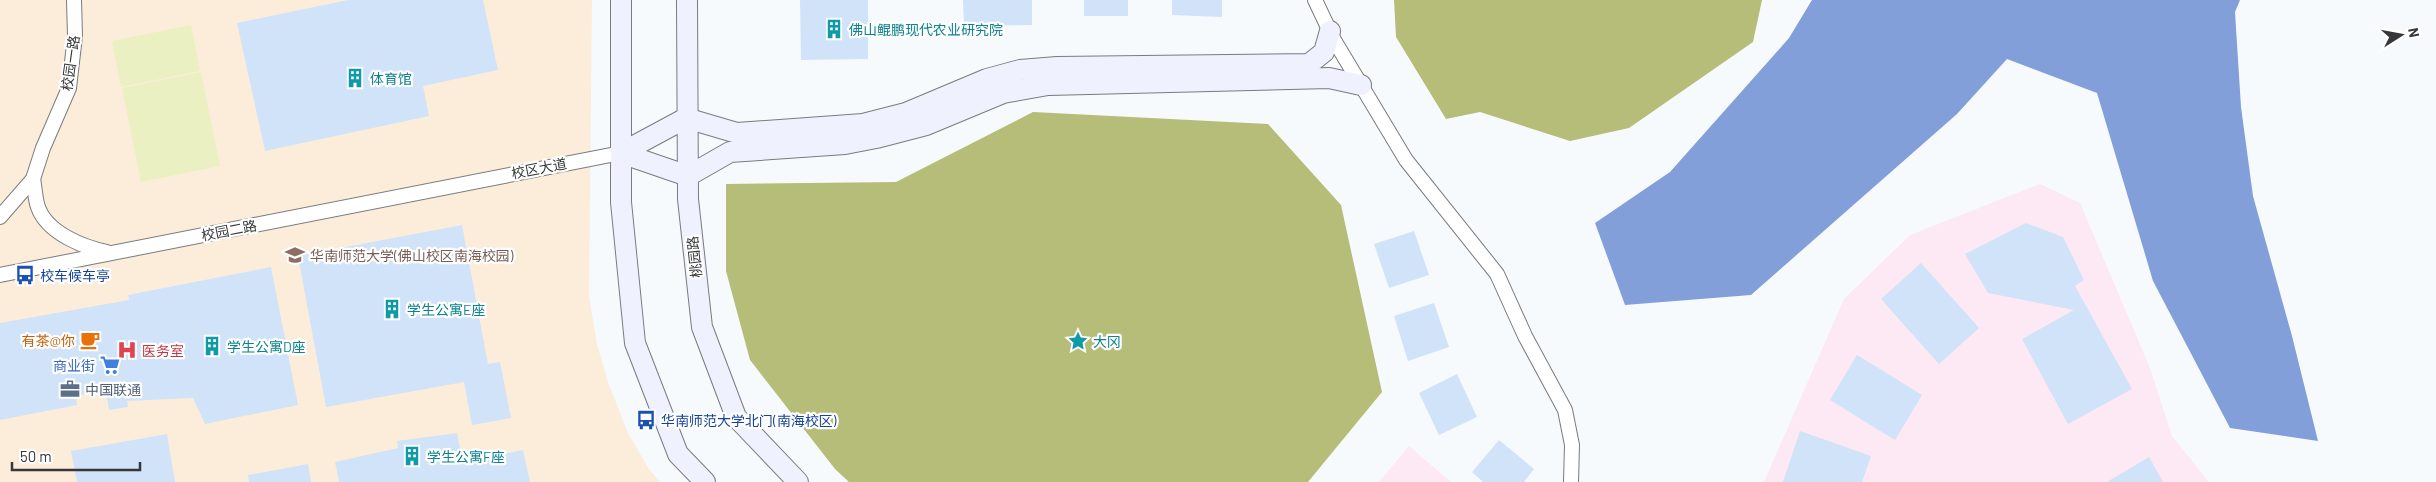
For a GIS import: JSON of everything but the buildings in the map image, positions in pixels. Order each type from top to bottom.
[{"type":"street","name":"校园一路","points":[[33,179],[43,148],[68,88],[75,36],[74,0]]},
{"type":"street","points":[[621,0],[621,202],[636,343],[678,454],[705,482]]},
{"type":"street","name":"桃园路","points":[[687,0],[686,118],[688,199],[702,327],[736,417],[798,482]]},
{"type":"street","points":[[1315,0],[1330,31],[1406,160],[1497,274],[1525,336],[1565,410],[1572,445],[1571,482]]},
{"type":"street","points":[[621,153],[686,118],[736,132],[862,124],[906,113],[987,79],[1020,70],[1057,67],[1309,64],[1324,52],[1330,31]]},
{"type":"street","points":[[621,153],[688,176],[730,152],[845,144],[876,138],[926,125],[1003,93],[1048,85],[1277,81],[1329,78],[1361,85]]},
{"type":"street","name":"校区大道","points":[[458,184],[621,153]]},
{"type":"street","points":[[0,217],[33,179]]},
{"type":"street","points":[[33,179],[38,207],[53,226],[67,238],[87,248],[114,253]]},
{"type":"street","name":"校园二路","points":[[0,275],[458,184]]},
{"type":"shaded area","name":"华南师范大学(佛山校区南海校园)","points":[[0,0],[592,0],[589,296],[597,344],[608,382],[628,433],[649,469],[660,482],[0,482]]},
{"type":"shaded area","points":[[2040,184],[2080,203],[2150,368],[2172,436],[2209,482],[1764,482],[1844,299],[1910,235]]},
{"type":"shaded area","points":[[1409,446],[1451,482],[1379,482]]},
{"type":"green space","points":[[1394,0],[1762,0],[1753,42],[1629,128],[1570,141],[1480,112],[1446,119],[1396,37]]},
{"type":"green space","points":[[191,25],[200,71],[121,87],[112,41]]},
{"type":"green space","points":[[201,72],[220,166],[141,182],[122,88]]},
{"type":"green space","points":[[1033,112],[1268,124],[1341,205],[1382,392],[1308,482],[849,482],[835,469],[750,360],[726,271],[726,184],[896,182]]},
{"type":"water","points":[[1812,0],[2240,0],[2235,12],[2241,107],[2253,196],[2292,336],[2318,441],[2230,428],[2153,281],[2097,93],[2007,59],[1957,114],[1751,295],[1625,305],[1595,223],[1670,172],[1789,38]]},
{"type":"place","name":"佛山鲲鹏现代农业研究院","points":[[834,29]]},
{"type":"place","name":"体育馆","points":[[355,78]]},
{"type":"place","name":"华南师范大学(佛山校区南海校园)","points":[[295,255]]},
{"type":"place","name":"校车候车亭","points":[[25,275]]},
{"type":"place","name":"学生公寓E座","points":[[392,309]]},
{"type":"place","name":"有茶@你","points":[[90,340]]},
{"type":"place","name":"大冈","points":[[1078,341]]},
{"type":"place","name":"学生公寓D座","points":[[212,346]]},
{"type":"place","name":"医务室","points":[[127,350]]},
{"type":"place","name":"商业街","points":[[110,365]]},
{"type":"place","name":"中国联通","points":[[70,389]]},
{"type":"place","name":"华南师范大学北门(南海校区)","points":[[646,420]]},
{"type":"place","name":"学生公寓F座","points":[[412,456]]}]
